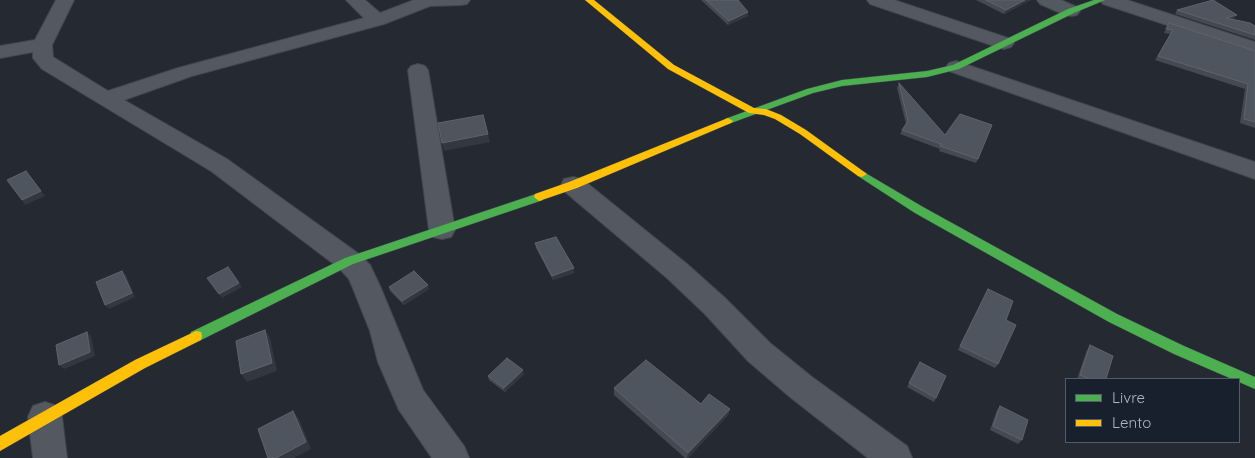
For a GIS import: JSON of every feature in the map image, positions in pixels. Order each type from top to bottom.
[{"type":"street","points":[[64,0],[42,45],[43,58],[49,65],[220,165],[349,262],[360,273],[366,286],[385,331],[394,362],[411,400],[452,458]]},
{"type":"street","points":[[355,0],[377,20]]},
{"type":"street","points":[[108,98],[185,72],[377,20],[428,1],[462,0]]},
{"type":"street","points":[[589,0],[671,67],[752,111],[766,112],[786,122],[912,206],[1113,318],[1179,350],[1255,383]]},
{"type":"street","points":[[876,0],[1004,43]]},
{"type":"street","points":[[1046,0],[1071,11]]},
{"type":"street","points":[[0,444],[140,364],[349,262],[573,185],[752,111],[810,90],[842,83],[927,74],[956,67],[1071,11],[1102,0]]},
{"type":"street","points":[[1109,0],[1255,48]]},
{"type":"street","points":[[0,52],[42,45]]},
{"type":"street","points":[[956,67],[1255,171]]},
{"type":"street","points":[[418,70],[442,230]]},
{"type":"street","points":[[573,185],[677,271],[766,358],[800,387],[895,458]]},
{"type":"street","points":[[46,417],[50,458]]},
{"type":"building","points":[[706,0],[738,0],[748,12],[729,21]]},
{"type":"building","points":[[986,0],[1025,0],[1006,10]]},
{"type":"building","points":[[1213,0],[1237,15],[1226,18],[1250,23],[1255,26],[1255,35],[1177,10]]},
{"type":"building","points":[[1169,23],[1255,51],[1255,122],[1244,119],[1248,84],[1158,56],[1173,30],[1166,29]]},
{"type":"building","points":[[899,83],[945,135],[960,114],[992,125],[978,159],[902,130],[908,121]]},
{"type":"building","points":[[483,115],[488,134],[442,143],[438,123]]},
{"type":"building","points":[[26,171],[41,191],[22,200],[7,180]]},
{"type":"building","points":[[556,237],[574,268],[552,276],[535,243]]},
{"type":"building","points":[[228,267],[239,283],[219,294],[207,278]]},
{"type":"building","points":[[122,271],[132,293],[105,305],[96,282]]},
{"type":"building","points":[[414,271],[428,285],[402,301],[389,287]]},
{"type":"building","points":[[988,289],[1013,301],[1006,320],[1016,325],[998,364],[960,346]]},
{"type":"building","points":[[265,330],[272,363],[241,374],[236,341]]},
{"type":"building","points":[[87,332],[90,352],[59,365],[56,345]]},
{"type":"building","points":[[1090,345],[1113,356],[1106,378],[1088,378],[1080,375]]},
{"type":"building","points":[[507,358],[523,370],[504,388],[488,376]]},
{"type":"building","points":[[646,360],[701,404],[709,394],[730,409],[688,453],[614,388]]},
{"type":"building","points":[[920,362],[946,376],[936,398],[909,383]]},
{"type":"building","points":[[1000,406],[1028,420],[1022,440],[993,426]]},
{"type":"building","points":[[293,411],[306,442],[276,458],[268,458],[258,429]]},
{"type":"traffic: fast","points":[[728,121],[810,91],[842,83],[927,74],[956,67],[1071,11],[1101,0]]},
{"type":"traffic: fast","points":[[862,174],[919,210],[1113,318],[1179,350],[1255,383]]},
{"type":"traffic: fast","points":[[196,336],[349,261],[539,197]]},
{"type":"traffic: slow","points":[[589,0],[671,67],[752,111],[766,112],[778,117],[803,132],[862,174]]},
{"type":"traffic: slow","points":[[539,197],[573,185],[728,121]]},
{"type":"traffic: slow","points":[[0,444],[140,364],[196,336]]}]
